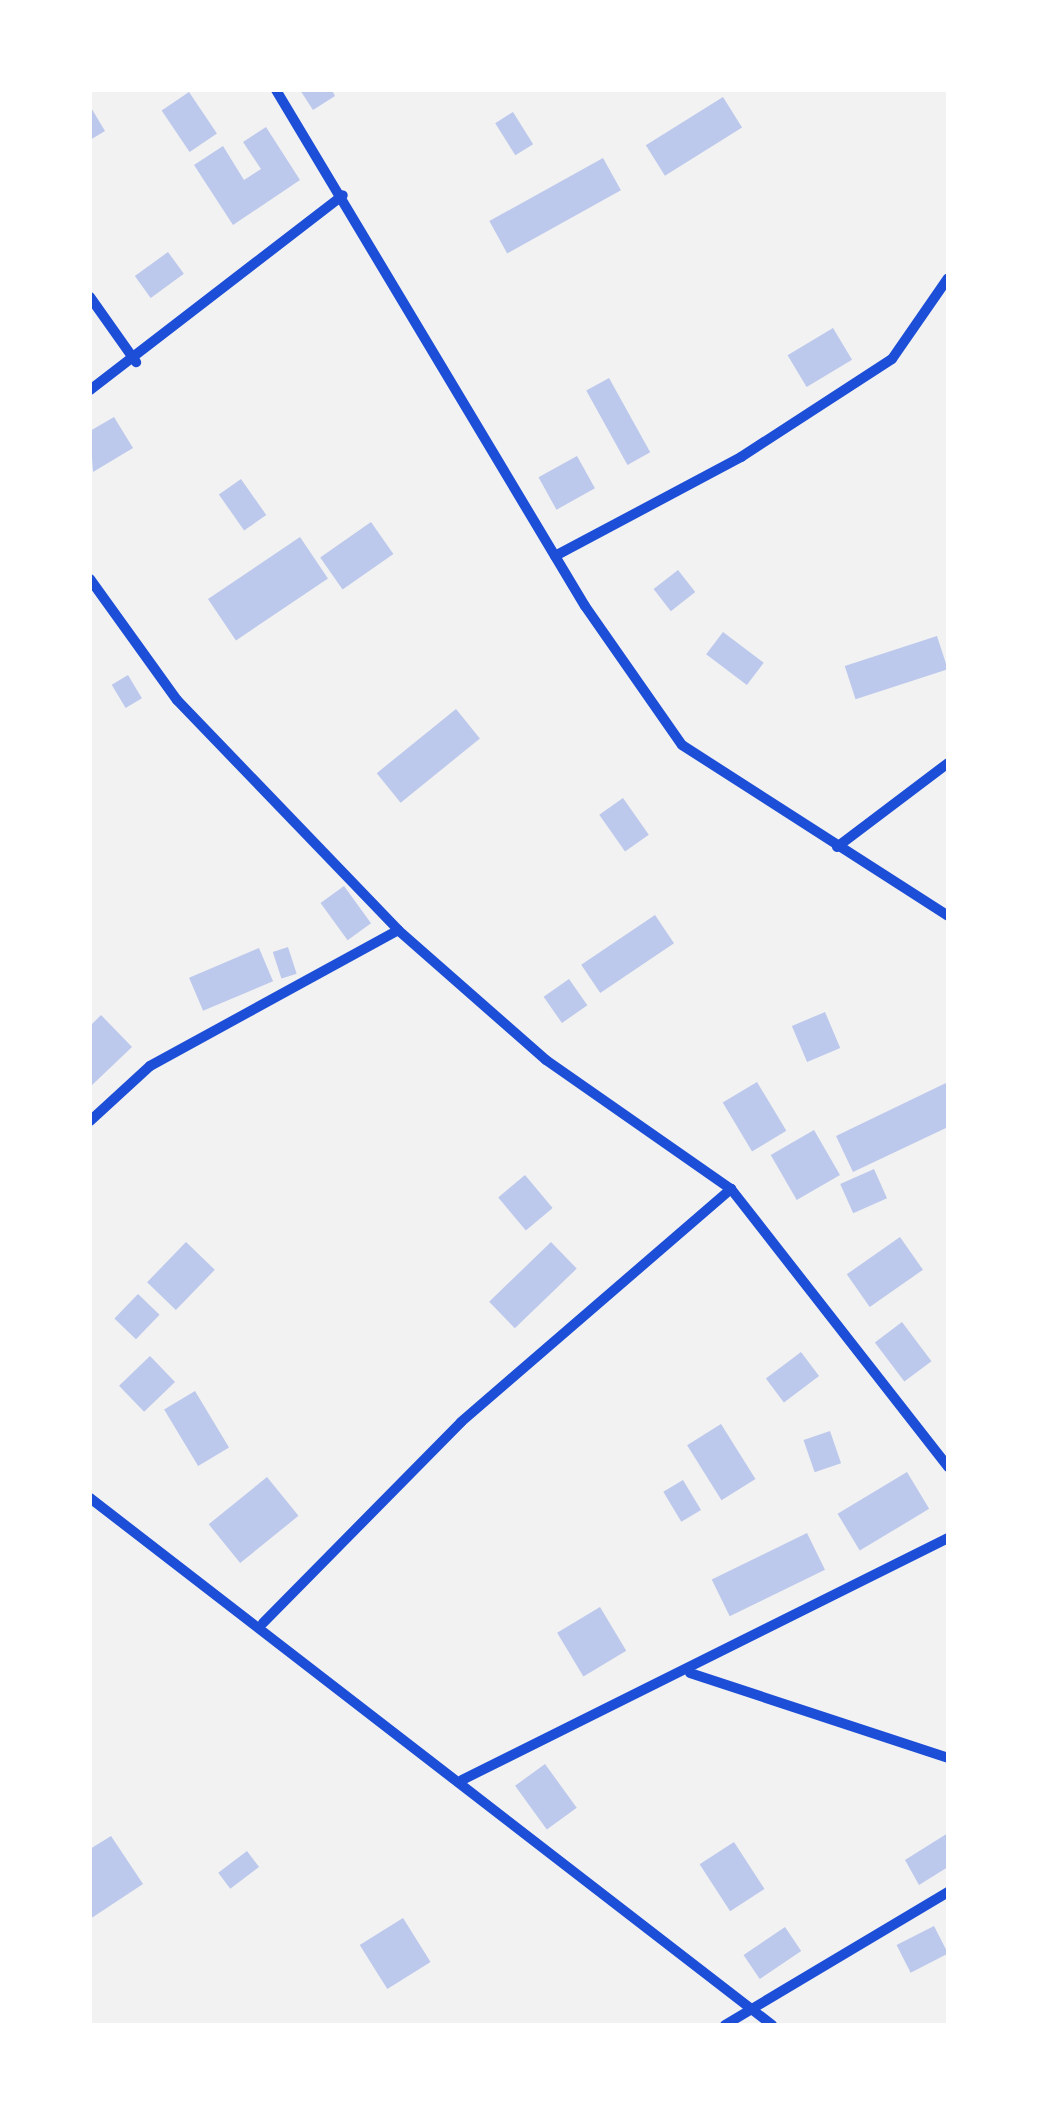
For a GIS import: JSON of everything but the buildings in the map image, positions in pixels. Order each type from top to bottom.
[{"type":"street","points":[[276,90],[343,195],[555,556],[682,744],[948,916]]},
{"type":"street","points":[[90,390],[136,362],[343,195]]},
{"type":"street","points":[[555,556],[741,457],[892,359],[948,278]]},
{"type":"street","points":[[90,297],[136,362]]},
{"type":"street","points":[[90,579],[177,700],[398,930],[546,1060],[731,1190],[948,1468]]},
{"type":"street","points":[[837,846],[948,763]]},
{"type":"street","points":[[90,1121],[150,1066],[398,930]]},
{"type":"street","points":[[263,1623],[461,1422],[731,1190]]},
{"type":"street","points":[[90,1498],[263,1623],[772,2025]]},
{"type":"street","points":[[462,1780],[690,1673],[948,1538]]},
{"type":"street","points":[[690,1673],[948,1758]]},
{"type":"street","points":[[726,2025],[948,1892]]}]
